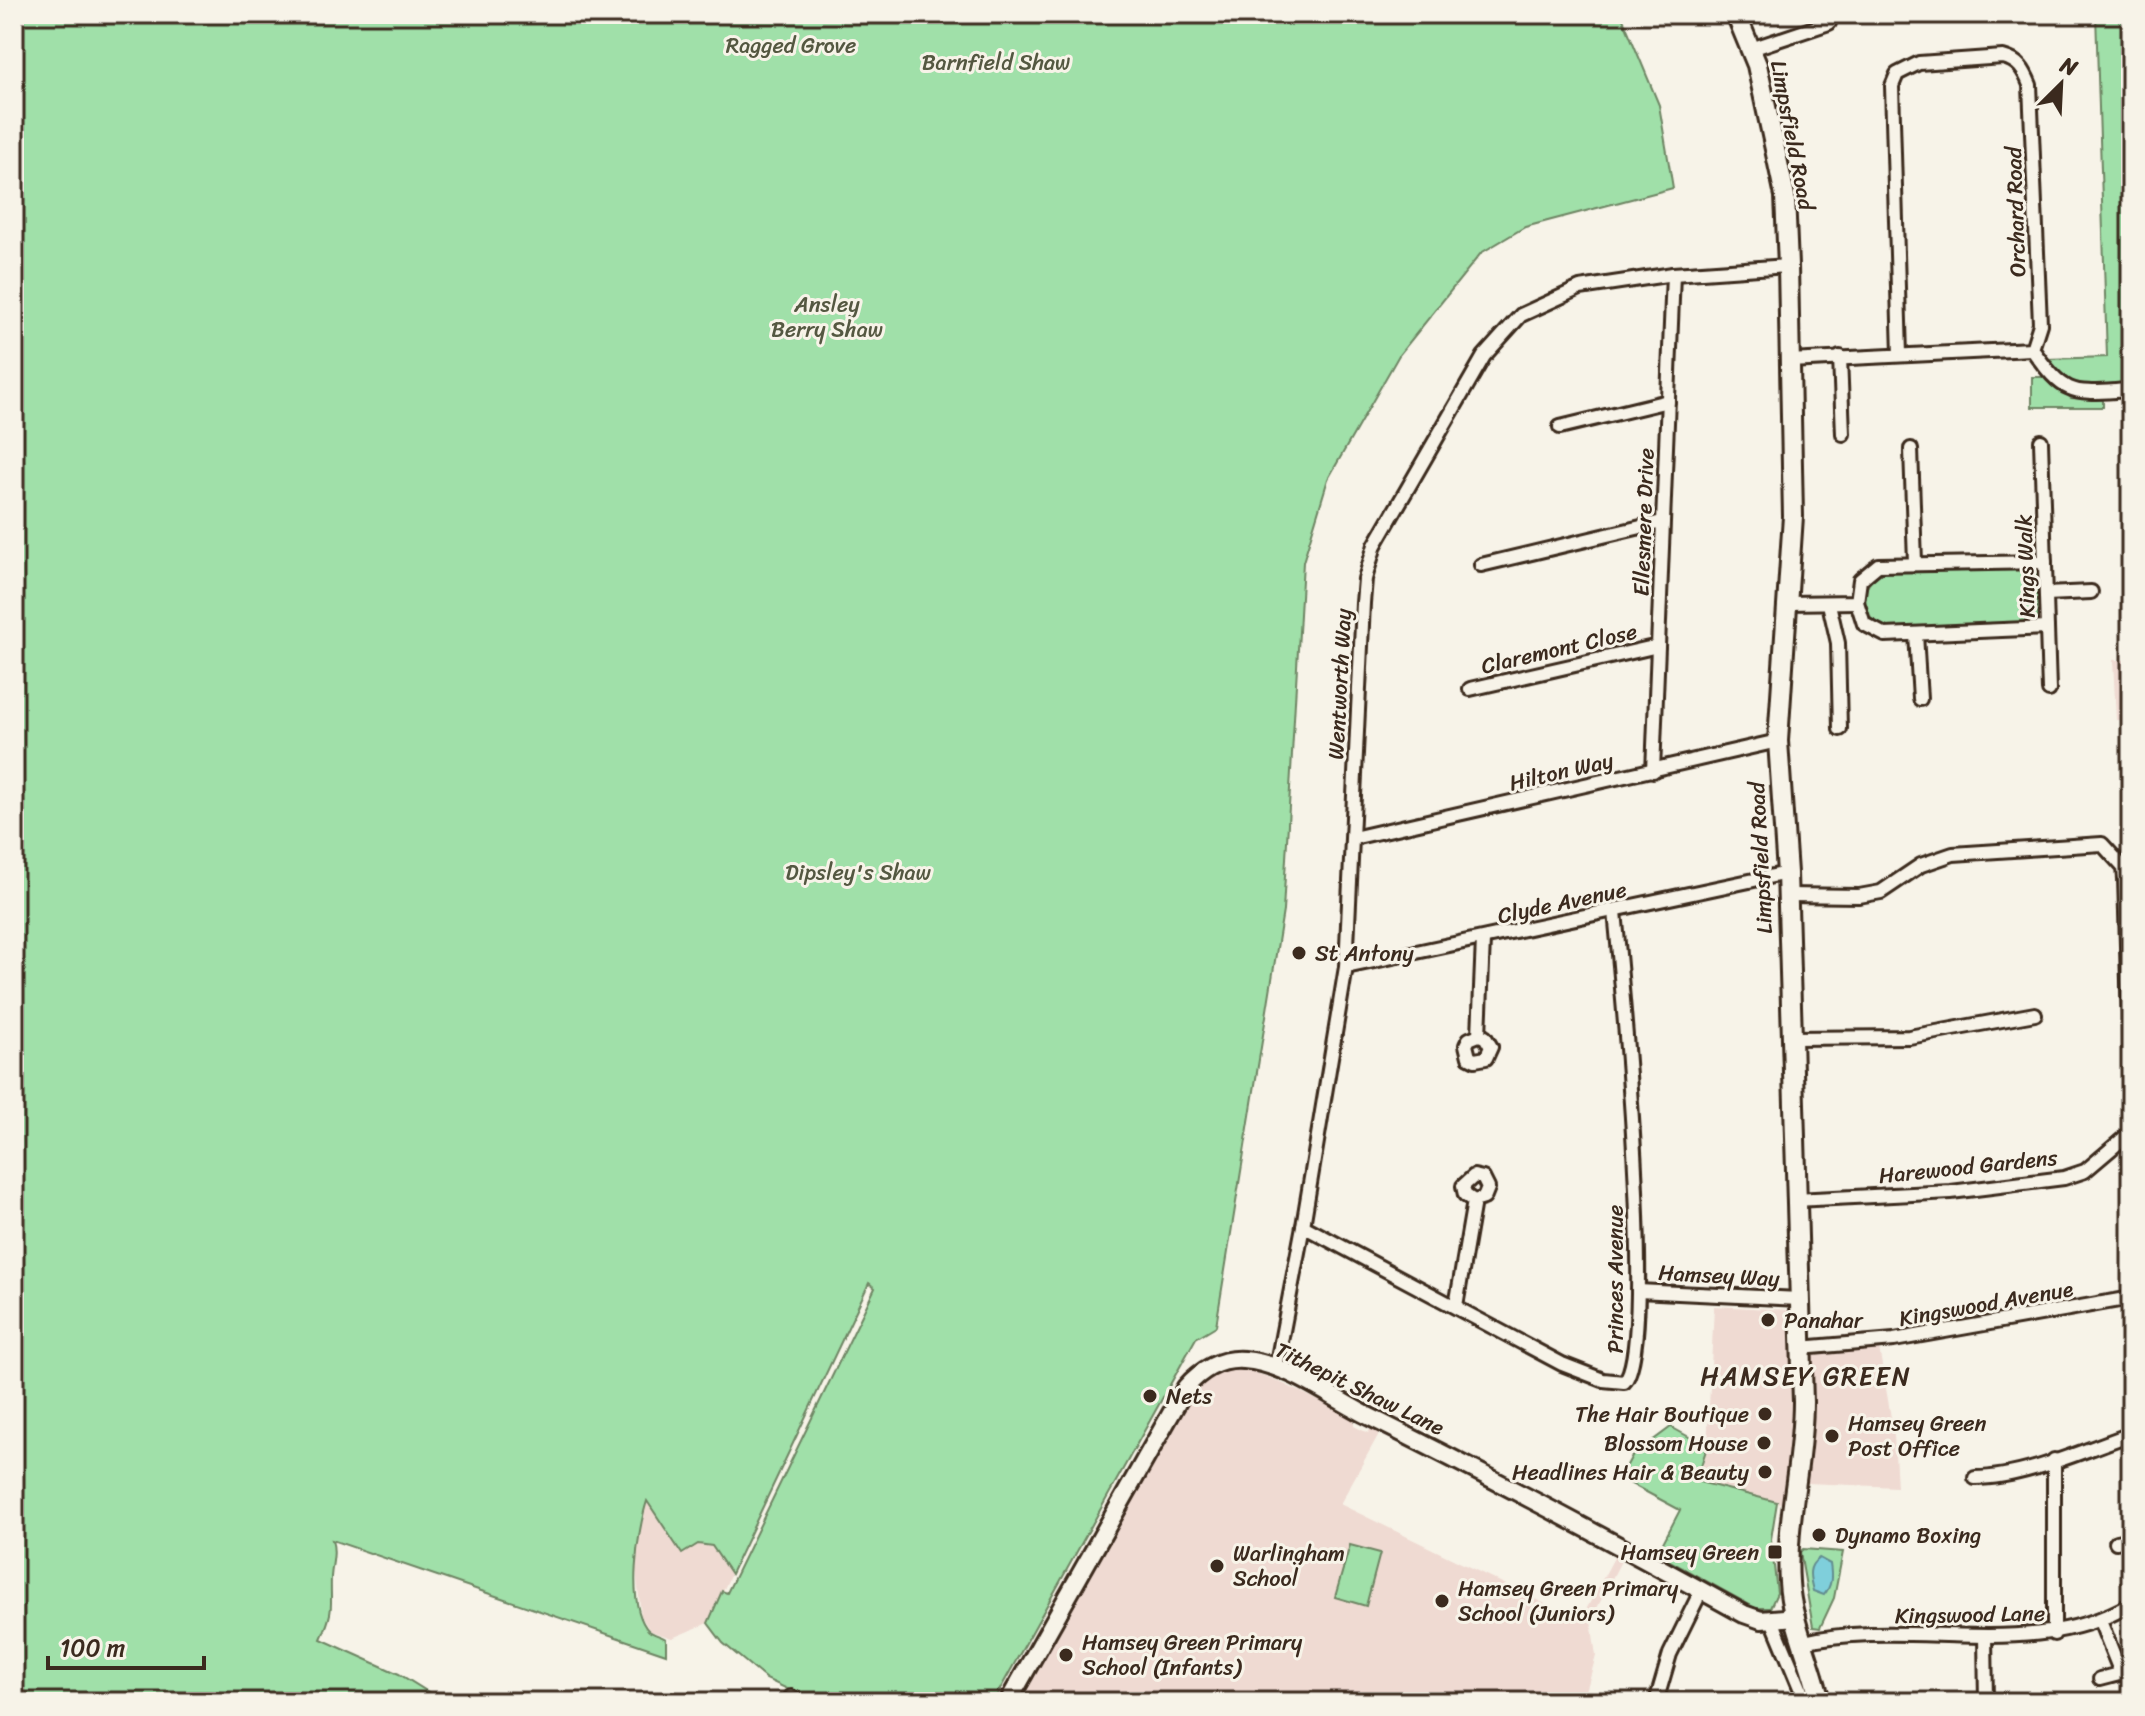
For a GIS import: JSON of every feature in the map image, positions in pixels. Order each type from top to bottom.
[{"type":"main road","name":"Limpsfield Road","points":[[1736,14],[1751,49],[1785,196],[1793,516],[1778,741],[1787,873],[1803,1433],[1789,1549],[1789,1585],[1820,1702]]},
{"type":"street","points":[[1751,49],[1829,23]]},
{"type":"street","name":"Orchard Road","points":[[1900,355],[1892,86],[1897,74],[1919,63],[2003,57],[2020,65],[2030,85],[2040,324],[2032,349]]},
{"type":"street","name":"Wentworth Way","points":[[1276,1368],[1346,967],[1365,579],[1375,545],[1484,356],[1521,315],[1580,288],[1673,274],[1788,266]]},
{"type":"street","name":"Ellesmere Drive","points":[[1653,771],[1673,274]]},
{"type":"street","points":[[1789,361],[2032,349],[2053,379],[2074,393],[2131,390]]},
{"type":"street","points":[[1840,357],[1843,434]]},
{"type":"street","points":[[1560,427],[1668,401]]},
{"type":"street","name":"Kings Walk","points":[[2041,441],[2049,690]]},
{"type":"street","points":[[1911,449],[1915,562]]},
{"type":"street","points":[[1481,565],[1662,522]]},
{"type":"street","points":[[2045,562],[1878,565],[1860,580],[1857,602],[1864,624],[1885,635],[2047,628]]},
{"type":"street","points":[[2046,594],[2091,592]]},
{"type":"street","points":[[1787,603],[1857,602]]},
{"type":"street","points":[[1829,604],[1838,643],[1835,722]]},
{"type":"street","points":[[1916,634],[1920,699]]},
{"type":"street","name":"Claremont Close","points":[[1470,689],[1658,646]]},
{"type":"street","name":"Hilton Way","points":[[1353,838],[1778,741]]},
{"type":"street","points":[[1787,895],[1859,896],[1881,892],[1921,865],[1953,854],[2102,844],[2124,868],[2131,1081]]},
{"type":"street","name":"Clyde Avenue","points":[[1346,967],[1787,873]]},
{"type":"street","name":"Princes Avenue","points":[[1303,1226],[1562,1364],[1603,1380],[1624,1382],[1631,1375],[1635,1362],[1638,1291],[1634,1148],[1615,911]]},
{"type":"street","points":[[1479,1035],[1483,940]]},
{"type":"street","points":[[1791,1038],[1909,1037],[2035,1014]]},
{"type":"street","name":"Harewood Gardens","points":[[1795,1200],[1951,1192],[2064,1178],[2085,1171],[2131,1132]]},
{"type":"street","points":[[1456,1306],[1474,1201]]},
{"type":"street","name":"Hamsey Way","points":[[1638,1291],[1799,1299]]},
{"type":"street","name":"Kingswood Avenue","points":[[1800,1348],[1894,1340],[2131,1298]]},
{"type":"street","name":"Tithepit Shaw Lane","points":[[1008,1702],[1186,1387],[1212,1365],[1231,1360],[1246,1360],[1276,1368],[1420,1440],[1744,1614],[1772,1620],[1796,1617]]},
{"type":"street","points":[[1975,1478],[1990,1478],[2054,1460],[2131,1434]]},
{"type":"street","points":[[2054,1460],[2054,1634]]},
{"type":"street","points":[[2116,1542],[2131,1539]]},
{"type":"street","points":[[1656,1702],[1677,1637],[1701,1591]]},
{"type":"street","name":"Kingswood Lane","points":[[1804,1642],[1849,1636],[2054,1634],[2100,1621],[2131,1604]]},
{"type":"street","points":[[1772,1620],[1806,1702]]},
{"type":"street","points":[[2100,1621],[2126,1672],[2100,1679]]},
{"type":"street","points":[[1985,1636],[1986,1702]]},
{"type":"shaded area","points":[[2113,660],[2131,660],[2131,720],[2116,720]]},
{"type":"shaded area","points":[[1714,1306],[1790,1310],[1797,1396],[1786,1505],[1695,1481],[1707,1447]]},
{"type":"shaded area","points":[[1879,1348],[1894,1435],[1897,1487],[1807,1483],[1810,1356]]},
{"type":"shaded area","name":"Warlingham School","points":[[1245,1369],[1273,1379],[1354,1417],[1354,1426],[1368,1433],[1372,1427],[1380,1432],[1340,1504],[1580,1621],[1616,1554],[1623,1557],[1591,1620],[1596,1656],[1583,1702],[1016,1702],[1192,1391],[1216,1373]]},
{"type":"shaded area","points":[[648,1500],[682,1554],[698,1544],[712,1547],[731,1574],[708,1623],[672,1638],[650,1631],[641,1616],[635,1560],[638,1530]]},
{"type":"green space","points":[[14,14],[1621,14],[1659,105],[1673,188],[1525,227],[1481,253],[1399,355],[1328,479],[1303,562],[1283,911],[1216,1326],[1196,1338],[993,1702],[815,1702],[766,1679],[723,1643],[708,1623],[722,1591],[727,1593],[875,1288],[869,1283],[731,1574],[712,1546],[698,1544],[682,1554],[647,1501],[637,1548],[637,1604],[649,1631],[666,1639],[666,1654],[332,1540],[331,1608],[321,1639],[399,1674],[444,1702],[14,1702]]},
{"type":"green space","points":[[2096,14],[2131,14],[2131,384],[2094,387],[2066,379],[2048,359],[2107,357]]},
{"type":"green space","points":[[2032,377],[2045,377],[2071,398],[2103,400],[2103,407],[2032,407]]},
{"type":"green space","points":[[2029,567],[2041,573],[2043,616],[2038,625],[1889,629],[1869,618],[1866,610],[1865,592],[1881,571]]},
{"type":"green space","points":[[1671,1427],[1707,1447],[1696,1481],[1777,1502],[1771,1539],[1777,1593],[1770,1608],[1755,1608],[1657,1554],[1680,1510],[1620,1478],[1632,1456]]},
{"type":"green space","points":[[1350,1545],[1380,1553],[1366,1606],[1335,1597]]},
{"type":"green space","points":[[1803,1549],[1843,1552],[1834,1598],[1820,1628],[1813,1627],[1800,1552]]},
{"type":"water","points":[[1819,1558],[1830,1564],[1831,1569],[1830,1584],[1824,1595],[1813,1591],[1810,1577],[1812,1565]]},
{"type":"place","name":"St Antony","points":[[1299,953]]},
{"type":"place","name":"Panahar","points":[[1768,1320]]},
{"type":"place","name":"Nets","points":[[1150,1396]]},
{"type":"place","name":"The Hair Boutique","points":[[1765,1414]]},
{"type":"place","name":"Hamsey Green Post Office","points":[[1832,1436]]},
{"type":"place","name":"Blossom House","points":[[1764,1443]]},
{"type":"place","name":"Headlines Hair & Beauty","points":[[1765,1472]]},
{"type":"place","name":"Dynamo Boxing","points":[[1819,1535]]},
{"type":"place","name":"Hamsey Green","points":[[1775,1552]]},
{"type":"place","name":"Warlingham School","points":[[1217,1566]]},
{"type":"place","name":"Hamsey Green Primary School (Juniors)","points":[[1442,1601]]},
{"type":"place","name":"Hamsey Green Primary School (Infants)","points":[[1066,1655]]},
{"type":"district","name":"HAMSEY GREEN","points":[[1806,1376]]},
{"type":"park label","name":"Ragged Grove","points":[[791,45]]},
{"type":"park label","name":"Barnfield Shaw","points":[[996,62]]},
{"type":"park label","name":"Ansley Berry Shaw","points":[[827,316]]},
{"type":"park label","name":"Dipsley's Shaw","points":[[858,872]]}]
